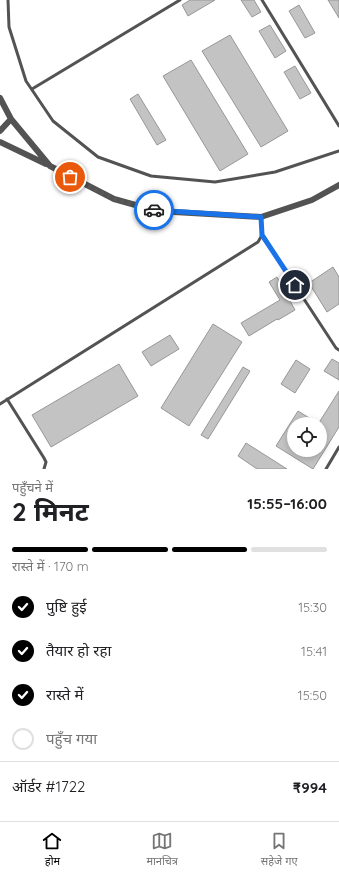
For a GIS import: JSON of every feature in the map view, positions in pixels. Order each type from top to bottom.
[{"type":"street","points":[[0,98],[11,119],[50,166]]},
{"type":"street","points":[[0,131],[11,119]]},
{"type":"street","points":[[0,142],[114,199],[157,211],[261,217],[312,200],[339,185]]},
{"type":"lane","points":[[8,0],[9,27],[26,80],[53,121],[98,157],[150,176],[215,182],[275,172],[339,151]]},
{"type":"lane","points":[[32,89],[180,0]]},
{"type":"lane","points":[[262,0],[339,126]]},
{"type":"lane","points":[[261,217],[262,235],[336,348],[339,350]]},
{"type":"lane","points":[[0,404],[258,242],[262,235]]},
{"type":"lane","points":[[7,399],[44,458],[46,462],[44,469]]},
{"type":"lane","points":[[326,469],[339,447]]},
{"type":"building","points":[[190,0],[215,0],[188,16],[182,5]]},
{"type":"building","points":[[241,0],[254,0],[261,12],[252,17]]},
{"type":"building","points":[[328,0],[339,0],[339,18]]},
{"type":"building","points":[[299,5],[315,33],[305,38],[289,11]]},
{"type":"building","points":[[270,25],[286,51],[275,58],[259,31]]},
{"type":"building","points":[[230,35],[288,131],[261,147],[202,51]]},
{"type":"building","points":[[191,60],[248,154],[220,171],[163,76]]},
{"type":"building","points":[[295,66],[311,93],[300,99],[284,72]]},
{"type":"building","points":[[138,94],[166,140],[157,145],[130,99]]},
{"type":"building","points":[[333,267],[339,277],[339,304],[327,312],[309,283]]},
{"type":"building","points":[[277,277],[295,310],[249,336],[241,323],[280,300],[269,282]]},
{"type":"building","points":[[213,324],[242,342],[189,426],[161,408]]},
{"type":"building","points":[[170,335],[179,349],[151,366],[142,352]]},
{"type":"building","points":[[332,359],[339,363],[339,380],[324,371]]},
{"type":"building","points":[[296,360],[310,369],[295,393],[281,384]]},
{"type":"building","points":[[119,364],[138,396],[51,447],[32,415]]},
{"type":"building","points":[[243,367],[250,371],[208,439],[201,435]]},
{"type":"building","points":[[339,391],[339,427],[327,446],[327,417],[323,417]]},
{"type":"building","points":[[298,411],[308,417],[294,417]]},
{"type":"building","points":[[287,428],[287,453],[276,446]]},
{"type":"building","points":[[246,443],[287,469],[257,469],[238,456]]},
{"type":"building","points":[[294,457],[320,457],[313,469]]},
{"type":"way so far","points":[[70,177],[114,199],[154,210]]},
{"type":"route","points":[[154,210],[261,217],[262,235],[295,285]]}]
